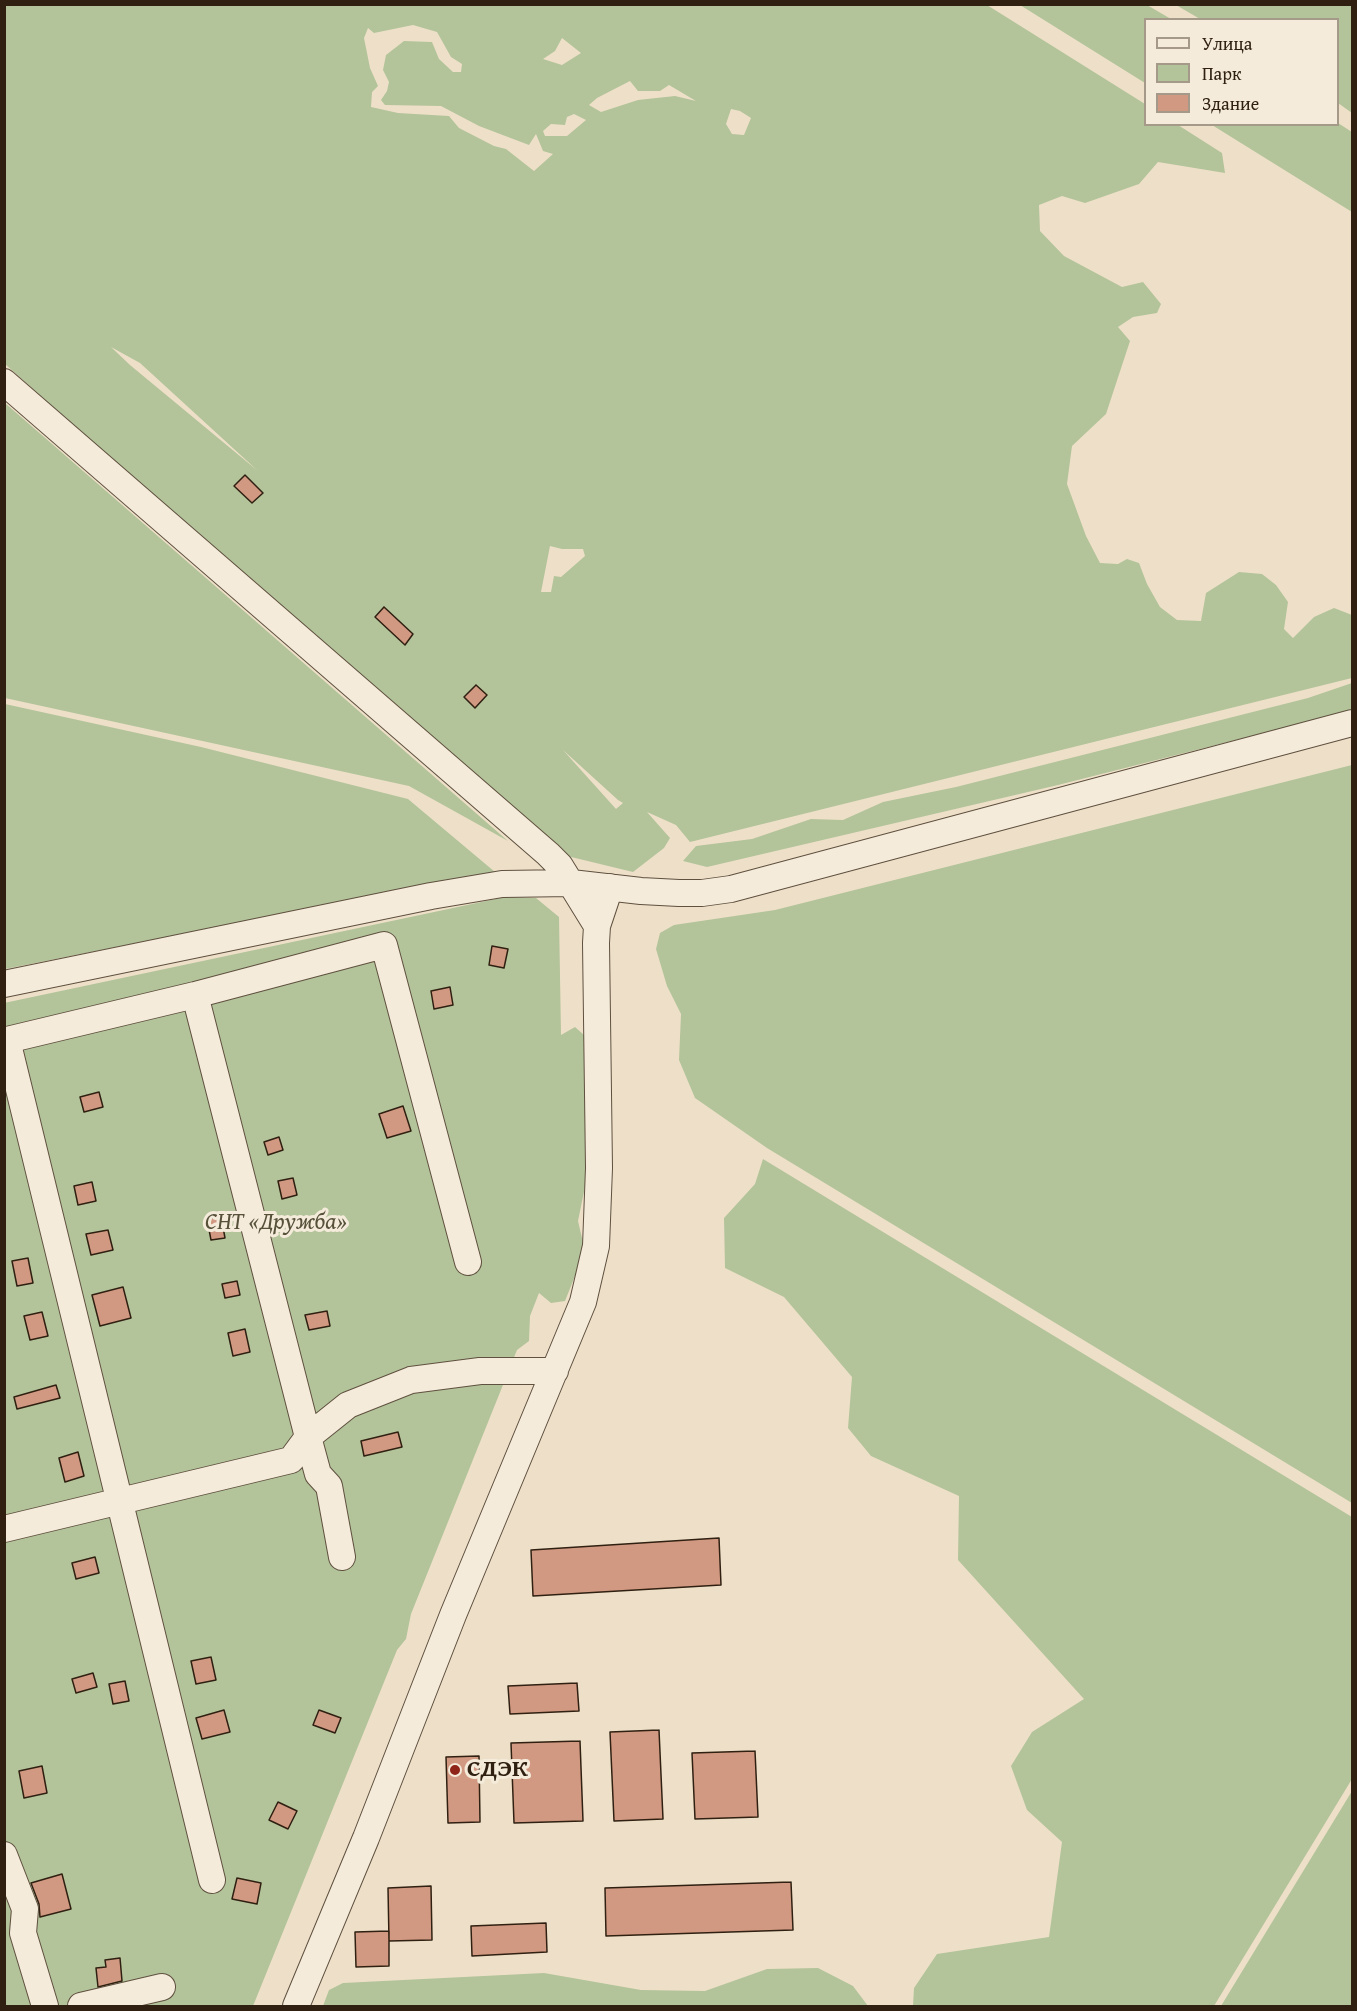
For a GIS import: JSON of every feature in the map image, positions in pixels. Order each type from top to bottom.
[{"type":"street","points":[[4,382],[548,854],[571,883],[597,926]]},
{"type":"street","points":[[4,984],[431,896],[502,884],[571,883],[679,893],[702,893],[731,888],[1353,723]]},
{"type":"street","points":[[296,2007],[366,1838],[453,1615],[583,1302],[596,1246],[599,1168],[597,926],[610,887]]},
{"type":"street","points":[[212,1880],[7,1040],[195,995],[384,945],[468,1262]]},
{"type":"street","points":[[195,995],[318,1474],[329,1486],[342,1557]]},
{"type":"street","points":[[4,1529],[291,1460],[308,1437],[348,1406],[411,1380],[480,1371],[555,1371]]},
{"type":"street","points":[[4,1854],[25,1909],[23,1933],[45,2007]]},
{"type":"street","points":[[81,2007],[162,1987]]},
{"type":"green space","points":[[5,5],[987,5],[1144,103],[1144,126],[1180,126],[1222,153],[1225,173],[1158,162],[1139,184],[1085,203],[1062,196],[1039,205],[1040,231],[1064,256],[1122,287],[1143,282],[1161,304],[1157,313],[1133,317],[1118,327],[1130,341],[1106,414],[1072,446],[1067,484],[1086,536],[1100,563],[1118,564],[1127,559],[1139,563],[1147,584],[1160,607],[1177,620],[1201,621],[1206,593],[1239,572],[1262,574],[1276,585],[1288,602],[1284,629],[1293,638],[1314,617],[1334,608],[1352,615],[1352,678],[690,842],[676,825],[647,812],[670,838],[664,848],[633,872],[567,856],[454,764],[5,364]],"holes":[[[413,25],[437,32],[451,57],[462,64],[461,72],[453,72],[439,59],[432,42],[404,41],[386,55],[383,70],[389,82],[387,91],[381,100],[385,105],[441,106],[479,126],[529,145],[536,134],[543,151],[553,154],[534,171],[506,149],[494,146],[459,128],[449,116],[398,113],[371,107],[372,92],[378,86],[370,68],[364,38],[368,28],[374,33]],[[562,38],[581,53],[562,65],[543,59],[555,51]],[[630,81],[638,91],[660,91],[669,85],[696,101],[675,96],[638,100],[601,112],[589,105],[597,98]],[[731,109],[740,111],[751,118],[744,135],[732,134],[726,124]],[[574,114],[586,120],[567,136],[545,136],[543,131],[551,124],[565,125],[567,117]],[[111,347],[140,363],[258,471]],[[550,546],[562,549],[583,549],[585,556],[561,577],[554,576],[551,592],[541,592]],[[563,750],[623,803],[616,809]]]},
{"type":"green space","points":[[1020,5],[1147,5],[1169,18],[1144,18],[1144,82]]},
{"type":"green space","points":[[1176,5],[1352,5],[1352,113],[1339,104],[1339,18],[1198,18]]},
{"type":"green space","points":[[1339,124],[1352,132],[1352,212],[1214,126],[1339,126]]},
{"type":"green space","points":[[4,403],[508,841],[409,786],[5,698]]},
{"type":"green space","points":[[1352,683],[1352,709],[1346,712],[1058,785],[707,867],[683,861],[696,846],[752,839],[811,819],[843,820],[883,802],[956,787],[1308,698]]},
{"type":"green space","points":[[5,704],[201,747],[408,799],[495,872],[5,969]]},
{"type":"green space","points":[[1352,765],[1352,1503],[767,1148],[695,1098],[679,1060],[681,1014],[667,986],[656,949],[660,933],[674,925],[775,910]]},
{"type":"green space","name":"СНТ «Дружба»","points":[[505,897],[536,898],[559,917],[561,1035],[575,1027],[584,1035],[588,1172],[578,1221],[585,1251],[565,1301],[551,1303],[539,1293],[530,1316],[529,1341],[517,1350],[411,1614],[406,1639],[397,1650],[253,2006],[5,2006],[4,1003]]},
{"type":"green space","points":[[763,1159],[1352,1517],[1352,1779],[1214,2006],[913,2006],[914,1988],[937,1954],[1049,1937],[1062,1842],[1027,1810],[1011,1766],[1032,1732],[1084,1699],[958,1560],[959,1496],[871,1456],[848,1428],[852,1377],[784,1297],[725,1268],[724,1218],[755,1184]]},
{"type":"green space","points":[[1352,1791],[1352,2006],[1221,2006]]},
{"type":"green space","points":[[818,1968],[853,1986],[868,2006],[323,2006],[329,1990],[343,1983],[544,1973],[641,1990],[705,1991],[767,1969]]},
{"type":"building","points":[[245,475],[263,493],[252,503],[234,486]]},
{"type":"building","points":[[384,607],[413,634],[405,645],[375,617]]},
{"type":"building","points":[[476,685],[487,695],[475,708],[464,697]]},
{"type":"building","points":[[492,946],[508,949],[504,968],[489,965]]},
{"type":"building","points":[[450,987],[453,1005],[434,1009],[431,991]]},
{"type":"building","points":[[99,1092],[103,1107],[84,1112],[80,1097]]},
{"type":"building","points":[[403,1106],[411,1131],[387,1138],[379,1114]]},
{"type":"building","points":[[279,1137],[283,1150],[268,1155],[264,1142]]},
{"type":"building","points":[[293,1178],[297,1195],[282,1199],[278,1181]]},
{"type":"building","points":[[92,1182],[96,1201],[78,1205],[74,1186]]},
{"type":"building","points":[[221,1216],[225,1238],[211,1240],[207,1219]]},
{"type":"building","points":[[108,1230],[113,1250],[91,1255],[86,1234]]},
{"type":"building","points":[[28,1258],[33,1283],[17,1286],[12,1261]]},
{"type":"building","points":[[237,1281],[240,1295],[225,1298],[222,1284]]},
{"type":"building","points":[[123,1287],[131,1318],[100,1326],[92,1295]]},
{"type":"building","points":[[327,1311],[330,1326],[309,1330],[305,1315]]},
{"type":"building","points":[[42,1312],[48,1336],[30,1340],[24,1316]]},
{"type":"building","points":[[245,1329],[250,1352],[233,1356],[228,1333]]},
{"type":"building","points":[[56,1385],[60,1398],[17,1409],[14,1397]]},
{"type":"building","points":[[398,1432],[402,1447],[364,1456],[361,1441]]},
{"type":"building","points":[[78,1452],[84,1476],[65,1482],[59,1458]]},
{"type":"building","points":[[719,1538],[721,1585],[533,1596],[531,1550]]},
{"type":"building","points":[[95,1557],[99,1573],[76,1579],[72,1563]]},
{"type":"building","points":[[211,1657],[216,1680],[196,1684],[191,1661]]},
{"type":"building","points":[[93,1673],[97,1687],[76,1693],[72,1679]]},
{"type":"building","points":[[125,1681],[129,1701],[113,1704],[109,1684]]},
{"type":"building","points":[[577,1683],[579,1711],[510,1714],[508,1686]]},
{"type":"building","points":[[224,1710],[230,1732],[202,1739],[196,1718]]},
{"type":"building","points":[[319,1710],[341,1718],[335,1733],[313,1725]]},
{"type":"building","points":[[659,1730],[663,1819],[614,1821],[610,1732]]},
{"type":"building","points":[[580,1741],[583,1821],[514,1823],[511,1743]]},
{"type":"building","points":[[755,1751],[758,1817],[695,1819],[692,1753]]},
{"type":"building","points":[[479,1756],[480,1822],[448,1823],[446,1757]]},
{"type":"building","points":[[42,1766],[47,1793],[24,1798],[19,1771]]},
{"type":"building","points":[[278,1802],[297,1811],[288,1829],[269,1820]]},
{"type":"building","points":[[62,1874],[71,1909],[40,1917],[39,1904],[31,1883]]},
{"type":"building","points":[[237,1878],[261,1883],[257,1904],[232,1899]]},
{"type":"building","points":[[791,1882],[793,1930],[606,1936],[605,1888]]},
{"type":"building","points":[[431,1886],[432,1940],[389,1941],[388,1888]]},
{"type":"building","points":[[546,1923],[547,1952],[472,1956],[471,1926]]},
{"type":"building","points":[[389,1931],[389,1966],[356,1967],[355,1932]]},
{"type":"building","points":[[120,1958],[122,1981],[98,1987],[96,1968],[106,1967],[105,1960]]},
{"type":"place","name":"СДЭК","points":[[455,1770]]}]
